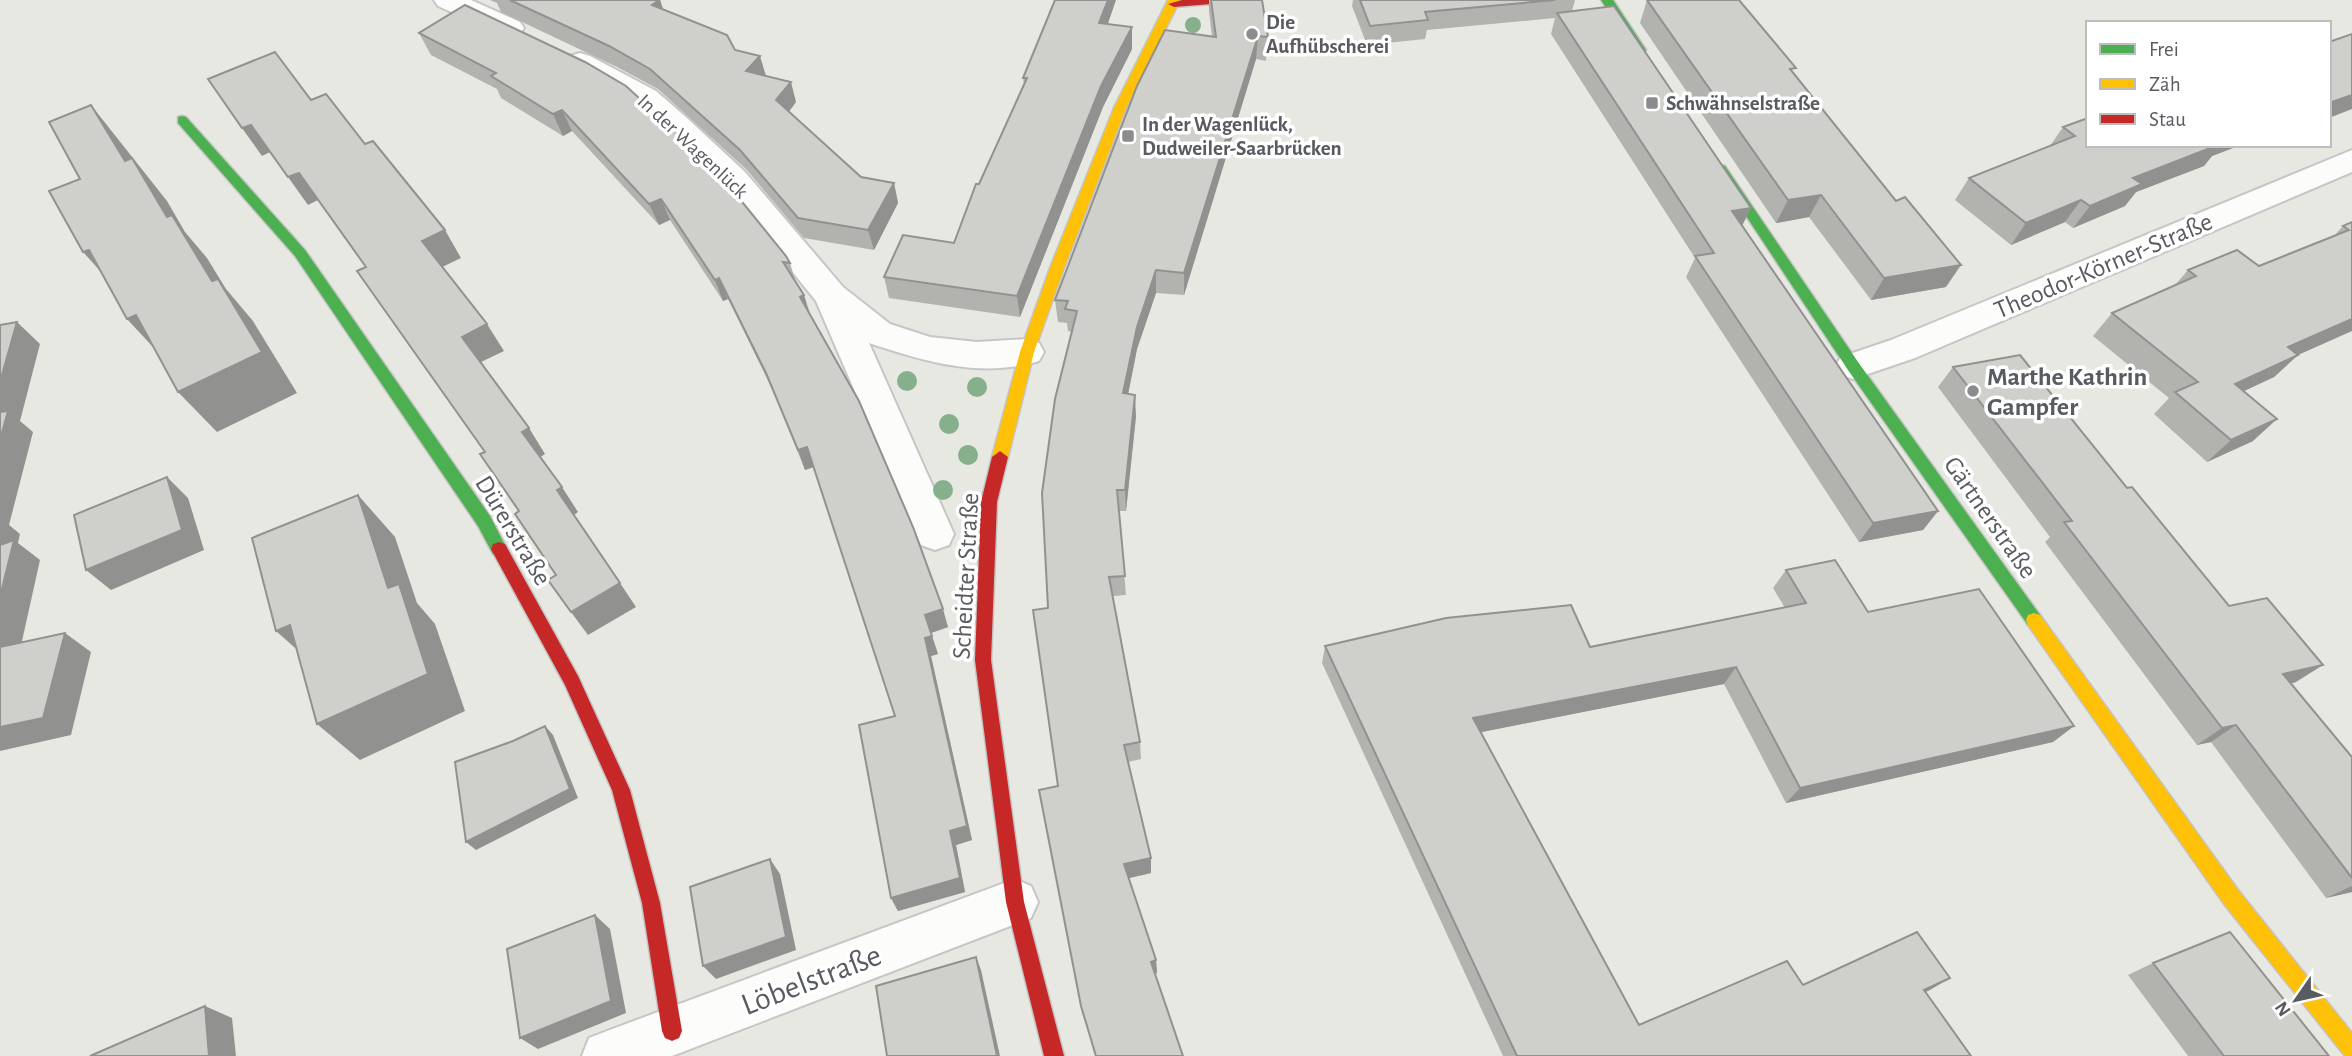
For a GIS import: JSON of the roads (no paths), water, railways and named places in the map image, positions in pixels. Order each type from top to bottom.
[{"type":"street","name":"In der Wagenlück","points":[[448,0],[543,44],[646,98],[734,179],[831,296],[878,333],[929,350],[977,355],[1027,352]]},
{"type":"street","points":[[1174,2],[1224,0]]},
{"type":"street","points":[[1607,0],[1653,69]]},
{"type":"street","name":"Scheidter Straße","points":[[1054,1056],[1015,902],[984,660],[989,502],[1027,352],[1057,268],[1120,108],[1174,2]]},
{"type":"street","name":"Dürerstraße","points":[[182,120],[300,253],[484,521],[566,670],[621,790],[651,903],[672,1031]]},
{"type":"street","name":"Gärtnerstraße","points":[[1715,160],[1853,366],[2231,897],[2352,1049]]},
{"type":"street","name":"Theodor-Körner-Straße","points":[[1853,366],[1916,344],[2352,160]]},
{"type":"street","name":"In der Wagenlück","points":[[831,296],[934,534]]},
{"type":"street","name":"Löbelstraße","points":[[607,1056],[1015,902]]},
{"type":"place","name":"Die Aufhübscherei","points":[[1252,34]]},
{"type":"place","name":"Schwähnselstraße","points":[[1652,103]]},
{"type":"place","name":"In der Wagenlück, Dudweiler-Saarbrücken","points":[[1128,136]]},
{"type":"place","name":"Marthe Kathrin Gampfer","points":[[1973,391]]}]
